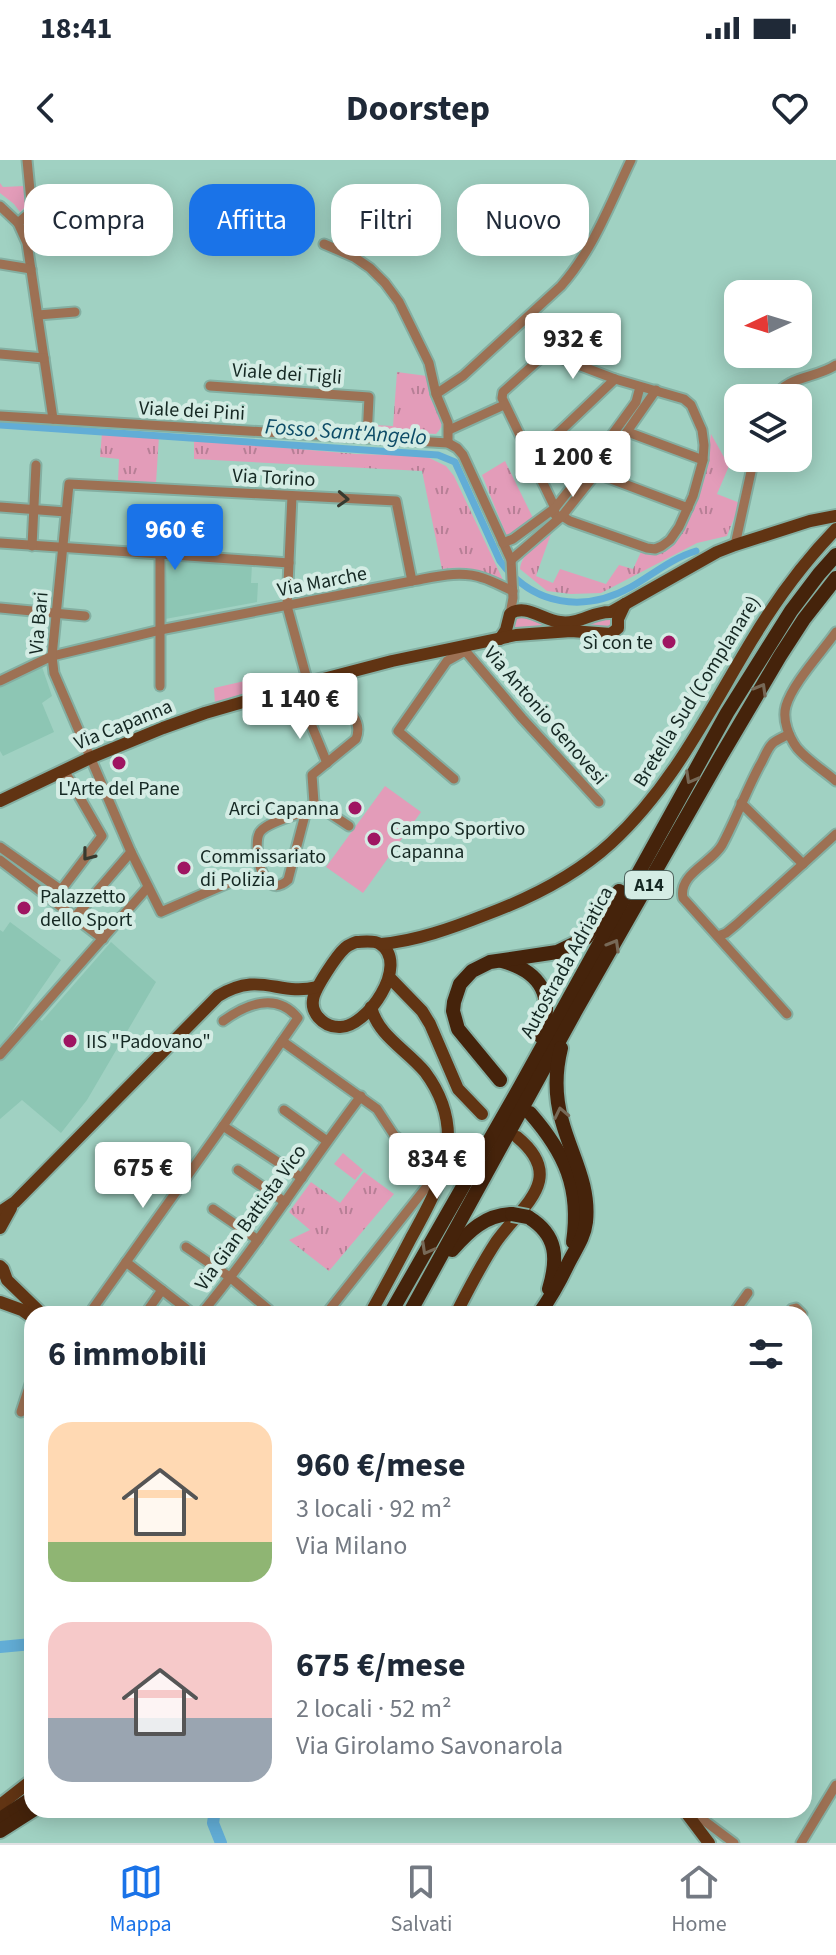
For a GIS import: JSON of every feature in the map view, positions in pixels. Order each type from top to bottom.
[{"type":"highway","name":"Autostrada Adriatica","points":[[395,1306],[727,713],[791,611],[836,555]]},
{"type":"highway","name":"Autostrada Adriatica","points":[[414,1306],[575,1012],[780,656],[836,578]]},
{"type":"highway","points":[[500,1080],[463,1037],[455,1020],[454,1002],[460,984],[472,971],[490,962],[557,952],[586,938],[655,842]]},
{"type":"highway","points":[[502,961],[532,975],[546,999],[546,1022],[521,1085]]},
{"type":"highway","points":[[545,1306],[583,1238],[587,1207],[584,1184],[563,1124],[557,1090],[561,1048],[575,1012]]},
{"type":"highway","points":[[530,1113],[559,1151],[573,1189],[576,1221],[567,1266]]},
{"type":"highway","points":[[433,1272],[484,1220],[499,1214],[528,1217],[547,1235],[555,1256],[554,1273],[543,1306]]},
{"type":"highway","points":[[0,1819],[24,1803]]},
{"type":"highway","points":[[0,1831],[24,1816]]},
{"type":"main road","points":[[615,615],[625,604],[699,561],[735,545],[836,516]]},
{"type":"main road","name":"Bretella Sud (Complanare)","points":[[381,944],[406,941],[515,904],[577,869],[609,845],[661,789],[693,742],[777,602],[836,529]]},
{"type":"main road","points":[[514,621],[571,623],[604,611],[615,615]]},
{"type":"main road","points":[[514,621],[607,635],[618,628],[615,615]]},
{"type":"main road","name":"Via Capanna","points":[[0,801],[90,758],[205,713],[392,661],[464,649],[500,639],[514,621]]},
{"type":"main road","points":[[293,989],[312,1005],[324,1023],[346,1028],[356,1024],[382,992],[390,978],[394,955],[406,941]]},
{"type":"main road","points":[[312,1005],[317,987],[344,949],[356,942],[381,944],[391,963]]},
{"type":"main road","points":[[390,978],[422,1011],[458,1089],[482,1114]]},
{"type":"main road","points":[[0,1212],[15,1202],[218,996],[245,984],[271,984],[293,989],[317,987]]},
{"type":"main road","points":[[382,992],[403,994]]},
{"type":"main road","points":[[371,1007],[376,1023],[383,1032],[423,1071],[440,1094],[447,1116],[449,1140],[439,1186],[374,1306]]},
{"type":"main road","points":[[356,1024],[383,1032]]},
{"type":"main road","points":[[461,1306],[498,1240],[528,1206],[536,1192],[539,1170],[536,1158],[517,1137]]},
{"type":"main road","points":[[0,1228],[15,1202]]},
{"type":"main road","points":[[0,1296],[7,1286],[3,1268]]},
{"type":"main road","points":[[3,1268],[32,1306]]},
{"type":"main road","points":[[0,1302],[24,1311]]},
{"type":"main road","points":[[0,1805],[24,1786]]},
{"type":"main road","points":[[689,1818],[703,1837]]},
{"type":"street","points":[[27,160],[29,184]]},
{"type":"street","points":[[436,394],[463,376],[575,271],[588,251],[631,160]]},
{"type":"street","points":[[0,206],[18,223],[27,243],[53,419]]},
{"type":"street","points":[[18,223],[24,218]]},
{"type":"street","points":[[324,244],[370,268],[399,302],[429,363],[449,430],[448,443],[463,455],[511,560],[514,621]]},
{"type":"street","points":[[0,264],[31,269]]},
{"type":"street","points":[[38,315],[75,312]]},
{"type":"street","points":[[0,354],[44,358]]},
{"type":"street","points":[[547,355],[615,379],[684,399],[691,405],[704,437],[703,460],[688,508],[670,540],[655,549],[570,521],[558,512],[502,398],[503,392],[547,355]]},
{"type":"street","points":[[787,384],[836,365]]},
{"type":"street","points":[[531,459],[615,379]]},
{"type":"street","name":"Viale dei Tigli","points":[[210,386],[369,397],[367,438]]},
{"type":"street","points":[[503,543],[558,512],[636,402],[640,387]]},
{"type":"street","points":[[511,560],[610,456],[656,390]]},
{"type":"street","points":[[449,430],[504,405]]},
{"type":"street","name":"Viale dei Pini","points":[[0,416],[448,443]]},
{"type":"street","points":[[633,434],[703,460]]},
{"type":"street","points":[[32,546],[36,465]]},
{"type":"street","points":[[735,545],[751,472]]},
{"type":"street","points":[[603,476],[688,508]]},
{"type":"street","name":"Via Torino","points":[[69,484],[396,501],[412,581]]},
{"type":"street","name":"Via Bari","points":[[69,484],[52,656],[54,673],[148,887]]},
{"type":"street","points":[[292,496],[287,606],[304,707],[327,763]]},
{"type":"street","points":[[0,507],[66,512]]},
{"type":"street","points":[[0,543],[289,563]]},
{"type":"street","points":[[160,555],[160,686]]},
{"type":"street","name":"Via Marche","points":[[0,681],[52,656],[160,630],[441,576],[471,575],[483,578],[513,595]]},
{"type":"street","points":[[0,608],[85,616]]},
{"type":"street","points":[[836,632],[796,687],[786,704],[784,715],[789,734],[798,749],[836,781]]},
{"type":"street","name":"Via Antonio Genovesi","points":[[454,779],[398,731],[447,661],[464,649],[599,802]]},
{"type":"street","points":[[304,707],[330,697],[353,714],[359,731],[356,739],[312,775],[310,807],[288,880],[282,885],[267,883],[263,876],[258,834],[263,828],[310,807]]},
{"type":"street","points":[[787,1014],[683,898],[682,892],[691,875],[712,858],[722,844],[772,744],[789,734]]},
{"type":"street","points":[[0,847],[61,890],[102,836],[64,770]]},
{"type":"street","points":[[741,803],[803,864]]},
{"type":"street","points":[[310,807],[349,826]]},
{"type":"street","points":[[718,936],[737,924],[836,834]]},
{"type":"street","points":[[75,917],[131,852]]},
{"type":"street","points":[[0,860],[103,939]]},
{"type":"street","points":[[0,1055],[148,887],[161,912],[233,881]]},
{"type":"street","points":[[95,1306],[298,1018],[292,1010],[278,1004],[257,1003],[241,1008],[223,1021]]},
{"type":"street","points":[[282,1041],[377,1109],[394,1135],[436,1169],[436,1173],[332,1306]]},
{"type":"street","name":"Via Gian Battista Vico","points":[[208,1306],[361,1096]]},
{"type":"street","name":"Via Gian Battista Vico","points":[[284,1110],[327,1141]]},
{"type":"street","points":[[223,1126],[302,1178]]},
{"type":"street","points":[[238,1170],[285,1202]]},
{"type":"street","points":[[213,1209],[258,1240]]},
{"type":"street","points":[[186,1247],[264,1306]]},
{"type":"street","points":[[126,1262],[183,1306]]},
{"type":"street","points":[[151,1306],[162,1290]]},
{"type":"street","points":[[739,1306],[748,1293]]},
{"type":"street","points":[[21,1412],[24,1403]]},
{"type":"street","points":[[801,1843],[836,1785]]},
{"type":"street","points":[[696,1818],[703,1837],[734,1843]]},
{"type":"shaded area","points":[[167,560],[252,564],[251,583],[258,583],[257,602],[165,619]]},
{"type":"shaded area","points":[[41,664],[52,696],[42,703],[54,732],[3,756],[0,751],[0,684]]},
{"type":"shaded area","points":[[10,922],[61,960],[0,1048],[0,930],[3,932]]},
{"type":"shaded area","name":"IIS \"Padovano\"","points":[[111,942],[156,982],[87,1100],[61,1133],[22,1100],[0,1119],[0,1062],[38,1018],[42,1021]]},
{"type":"green space","points":[[0,183],[3,187],[24,186],[24,208],[20,212],[0,193]]},
{"type":"green space","points":[[397,372],[427,376],[430,397],[442,420],[436,434],[371,430],[373,425],[393,426]]},
{"type":"green space","points":[[102,433],[159,436],[156,483],[118,481],[119,459],[100,457]]},
{"type":"green space","points":[[711,434],[724,457],[726,472],[717,494],[740,503],[727,536],[697,543],[601,593],[547,591],[520,569],[528,552],[553,528],[536,576],[553,583],[560,569],[606,584],[619,565],[633,569],[641,552],[654,555],[667,550],[687,523],[706,465]]},
{"type":"green space","points":[[194,440],[356,454],[425,456],[446,466],[454,476],[504,582],[474,570],[442,569],[422,471],[194,459]]},
{"type":"green space","points":[[505,461],[533,518],[507,537],[482,475]]},
{"type":"green space","points":[[520,613],[544,621],[614,615],[613,630],[517,632],[510,624]]},
{"type":"green space","points":[[249,680],[251,695],[215,704],[214,688]]},
{"type":"green space","name":"Campo Sportivo Capanna","points":[[385,786],[421,812],[363,893],[326,867]]},
{"type":"green space","points":[[343,1153],[363,1170],[355,1180],[334,1164]]},
{"type":"green space","points":[[364,1172],[394,1194],[329,1271],[289,1240],[310,1230],[289,1212],[311,1182],[340,1203]]},
{"type":"waterway","name":"Fosso Sant'Angelo","points":[[0,425],[438,455],[455,462],[500,561],[528,588],[560,601],[578,602],[613,595],[696,551]]},
{"type":"waterway","points":[[0,1647],[24,1645]]},
{"type":"waterway","points":[[214,1818],[221,1843]]},
{"type":"place","name":"Sì con te","points":[[669,642]]},
{"type":"place","name":"L'Arte del Pane","points":[[119,763]]},
{"type":"place","name":"Arci Capanna","points":[[355,808]]},
{"type":"place","name":"Campo Sportivo Capanna","points":[[374,839]]},
{"type":"place","name":"Commissariato di Polizia","points":[[184,868]]},
{"type":"place","name":"Palazzetto dello Sport","points":[[24,908]]},
{"type":"place","name":"IIS \"Padovano\"","points":[[70,1041]]}]
